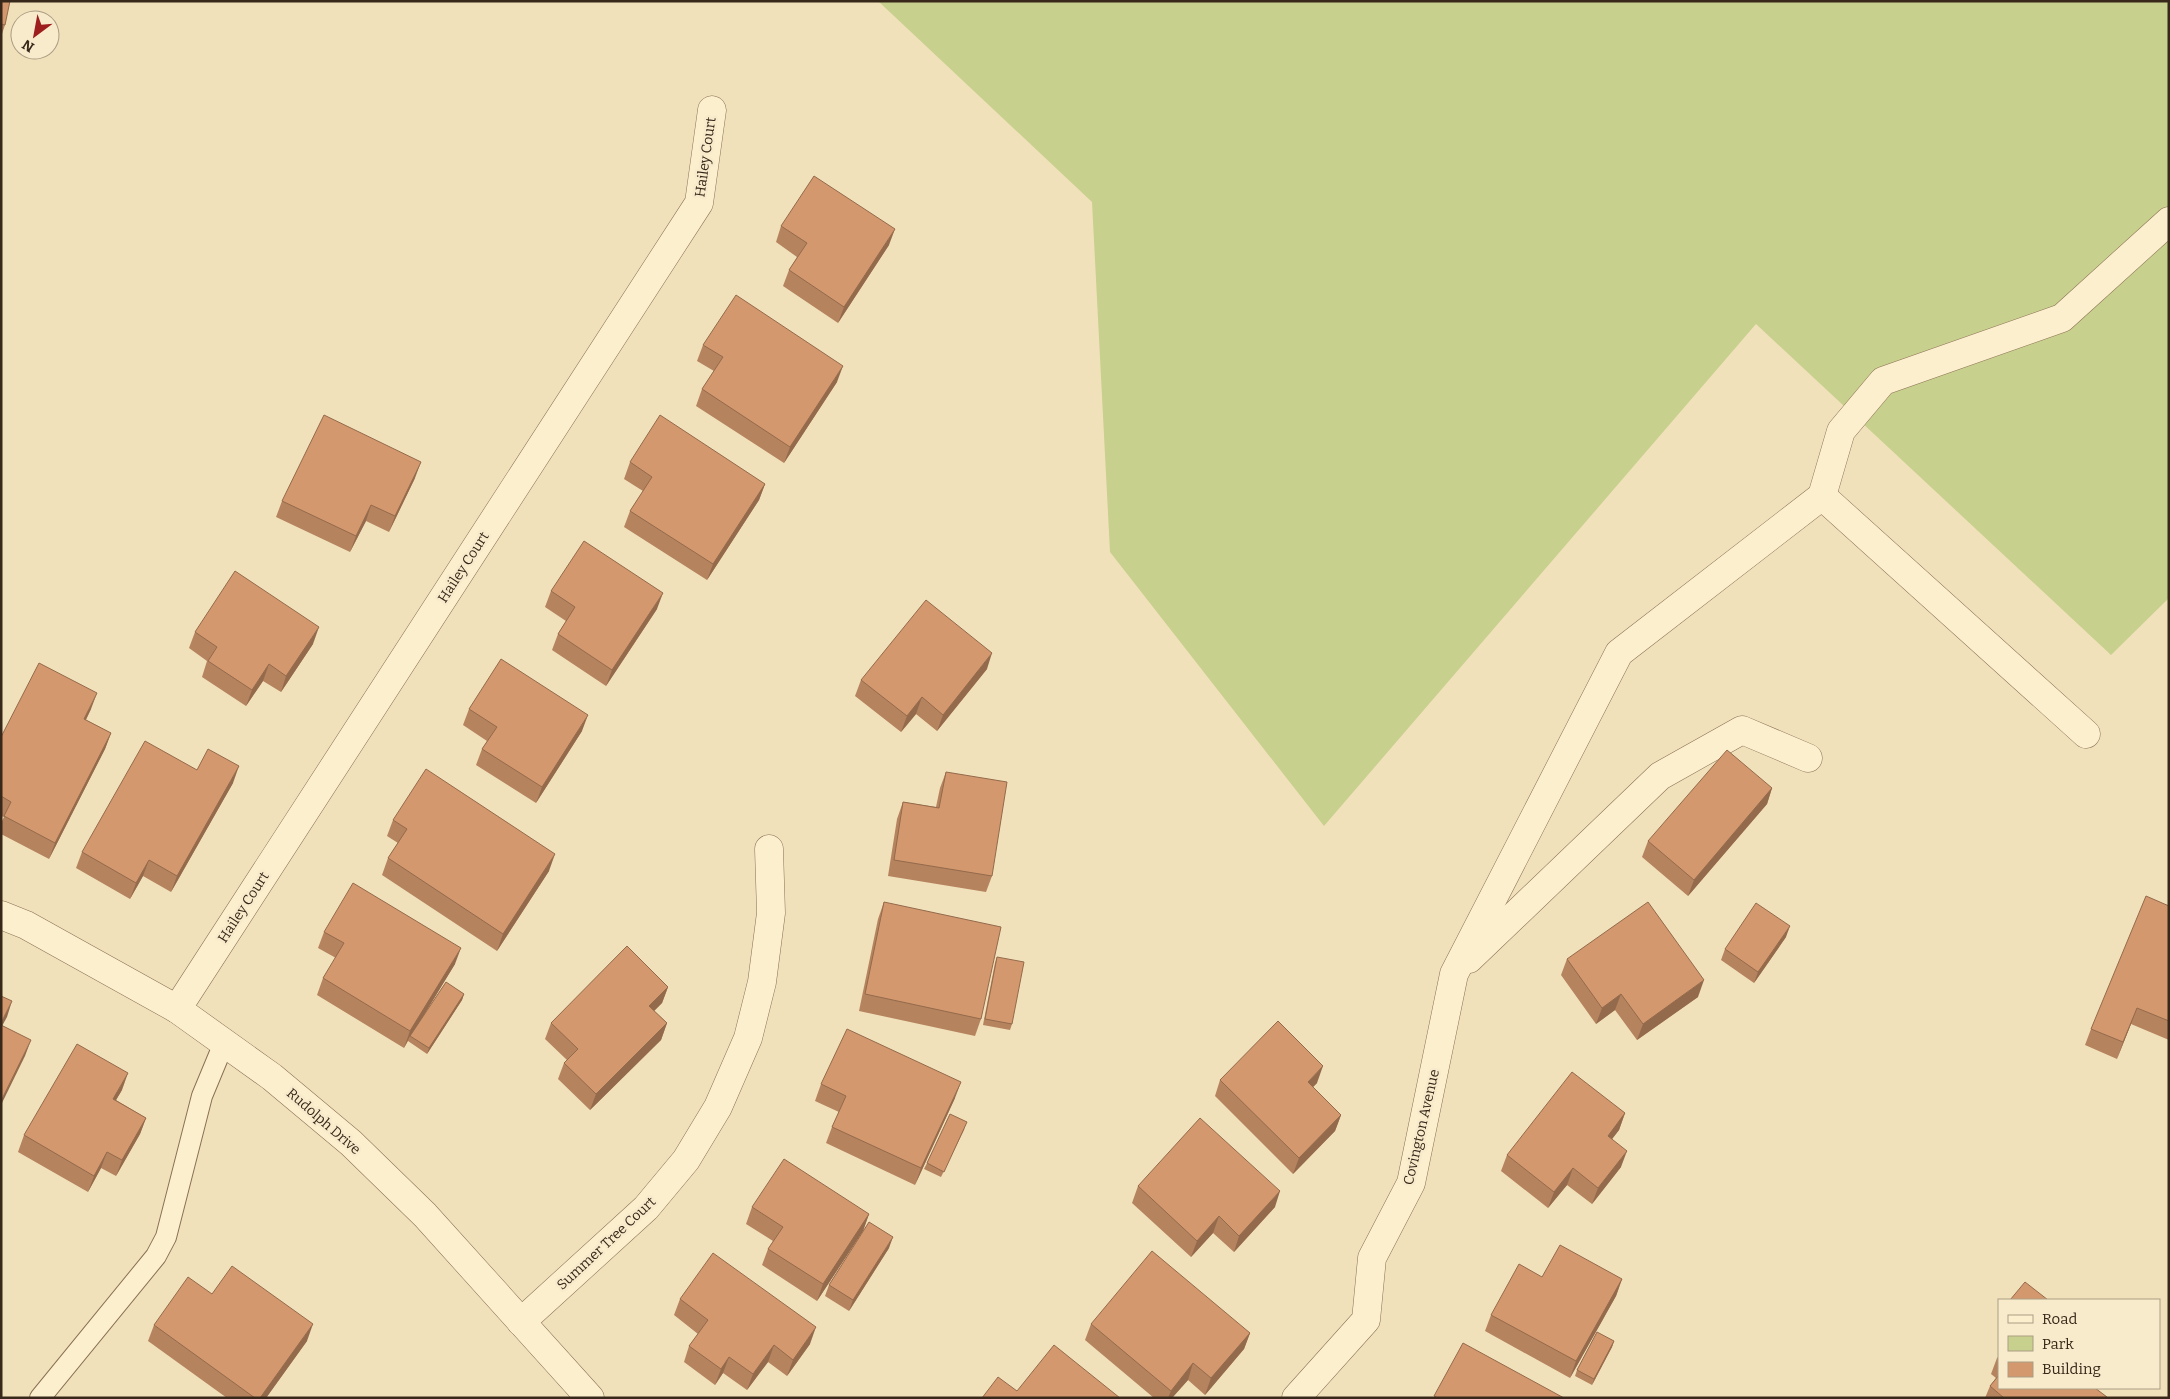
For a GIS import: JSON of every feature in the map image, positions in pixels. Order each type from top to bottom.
[{"type":"street","name":"Hailey Court","points":[[177,1009],[699,203],[712,110]]},
{"type":"street","points":[[2086,734],[1822,496],[1841,431],[1883,382],[2062,318],[2169,221]]},
{"type":"street","name":"Covington Avenue","points":[[1296,1398],[1366,1320],[1372,1258],[1411,1183],[1454,974],[1619,653],[1822,496]]},
{"type":"street","points":[[1454,974],[1660,776],[1742,730],[1808,758]]},
{"type":"street","name":"Summer Tree Court","points":[[522,1322],[646,1208],[686,1160],[718,1107],[748,1038],[762,982],[771,913],[768,848]]},
{"type":"street","name":"Rudolph Drive","points":[[1,915],[26,925],[177,1009],[272,1077],[351,1143],[425,1215],[590,1398]]},
{"type":"lane","points":[[40,1398],[156,1256],[166,1237],[202,1096],[224,1043]]},
{"type":"green space","points":[[878,1],[2169,1],[2169,598],[2111,655],[1756,324],[1324,826],[1110,552],[1092,202]]},
{"type":"building","points":[[1,1],[10,1],[5,25],[1,24]]},
{"type":"building","points":[[814,176],[895,229],[844,307],[789,270],[807,243],[781,226]]},
{"type":"building","points":[[736,295],[843,366],[790,447],[702,389],[723,357],[703,345]]},
{"type":"building","points":[[324,415],[421,462],[395,516],[371,505],[356,536],[282,501]]},
{"type":"building","points":[[660,415],[765,484],[713,564],[630,511],[652,477],[630,462]]},
{"type":"building","points":[[584,541],[663,593],[612,670],[558,634],[575,607],[551,591]]},
{"type":"building","points":[[235,571],[319,627],[286,676],[269,664],[252,690],[208,661],[217,647],[195,632]]},
{"type":"building","points":[[926,600],[992,653],[943,715],[922,697],[907,716],[861,680]]},
{"type":"building","points":[[501,659],[588,715],[542,787],[482,749],[497,727],[469,709]]},
{"type":"building","points":[[39,663],[97,693],[84,719],[111,733],[55,843],[4,816],[11,802],[1,796],[1,737]]},
{"type":"building","points":[[145,741],[197,770],[208,749],[239,766],[177,876],[149,860],[136,883],[82,852]]},
{"type":"building","points":[[1727,750],[1772,788],[1694,880],[1648,841]]},
{"type":"building","points":[[426,769],[555,854],[503,934],[388,858],[407,829],[393,820]]},
{"type":"building","points":[[946,772],[1007,782],[992,876],[894,860],[903,802],[939,808]]},
{"type":"building","points":[[353,883],[461,948],[410,1031],[323,978],[344,943],[324,932]]},
{"type":"building","points":[[2146,896],[2169,906],[2169,1021],[2137,1008],[2123,1042],[2091,1029]]},
{"type":"building","points":[[884,902],[1001,927],[981,1019],[865,994]]},
{"type":"building","points":[[1648,902],[1704,980],[1643,1024],[1621,994],[1602,1008],[1567,959]]},
{"type":"building","points":[[1756,903],[1790,926],[1758,972],[1725,949]]},
{"type":"building","points":[[627,946],[668,987],[649,1006],[667,1023],[596,1094],[564,1063],[578,1049],[551,1023]]},
{"type":"building","points":[[997,957],[1024,962],[1012,1024],[985,1019]]},
{"type":"building","points":[[446,982],[464,994],[429,1048],[410,1036]]},
{"type":"building","points":[[1,996],[12,1001],[1,1023]]},
{"type":"building","points":[[1278,1021],[1323,1066],[1308,1082],[1341,1115],[1299,1158],[1220,1080]]},
{"type":"building","points":[[1,1025],[31,1040],[1,1101]]},
{"type":"building","points":[[847,1029],[961,1082],[921,1168],[832,1127],[846,1096],[821,1084]]},
{"type":"building","points":[[77,1044],[128,1073],[113,1099],[146,1118],[122,1160],[107,1152],[94,1176],[24,1135]]},
{"type":"building","points":[[1572,1072],[1625,1113],[1608,1136],[1627,1151],[1598,1188],[1573,1168],[1554,1192],[1507,1155]]},
{"type":"building","points":[[950,1114],[967,1122],[944,1172],[927,1163]]},
{"type":"building","points":[[1200,1118],[1280,1191],[1239,1236],[1219,1216],[1197,1241],[1138,1186]]},
{"type":"building","points":[[784,1159],[869,1214],[823,1284],[768,1249],[783,1227],[752,1207]]},
{"type":"building","points":[[869,1222],[893,1237],[853,1300],[829,1285]]},
{"type":"building","points":[[1560,1245],[1622,1279],[1576,1361],[1491,1315],[1519,1264],[1542,1277]]},
{"type":"building","points":[[1152,1251],[1250,1333],[1211,1378],[1193,1363],[1171,1391],[1091,1324]]},
{"type":"building","points":[[713,1253],[816,1327],[793,1360],[774,1345],[753,1374],[729,1357],[721,1369],[689,1346],[708,1320],[680,1299]]},
{"type":"building","points":[[232,1266],[313,1324],[260,1398],[255,1398],[154,1325],[188,1277],[212,1294]]},
{"type":"building","points":[[2025,1282],[2047,1299],[2011,1299]]},
{"type":"building","points":[[1597,1332],[1614,1341],[1594,1379],[1577,1370]]},
{"type":"building","points":[[1463,1343],[1564,1398],[1438,1398],[1434,1396]]},
{"type":"building","points":[[1054,1345],[1120,1398],[982,1398],[998,1377],[1017,1391]]},
{"type":"building","points":[[1998,1376],[1998,1389],[2096,1389],[2107,1397],[2004,1398],[1990,1386]]}]
